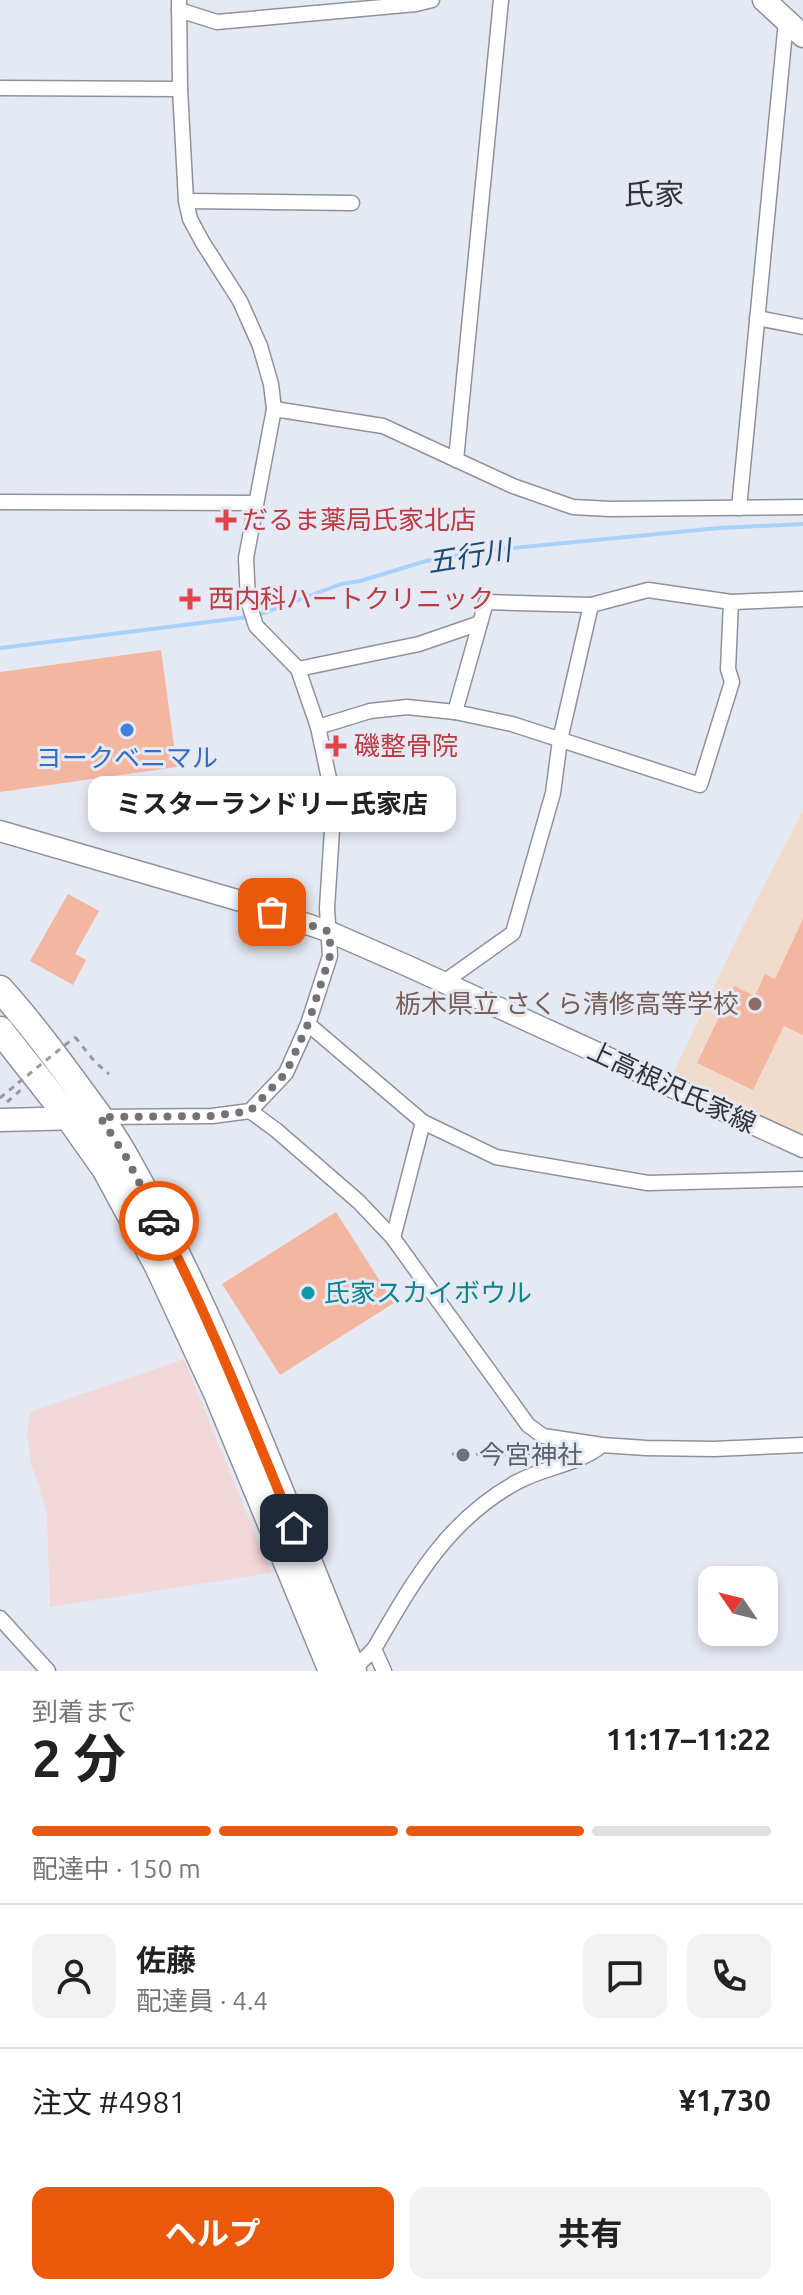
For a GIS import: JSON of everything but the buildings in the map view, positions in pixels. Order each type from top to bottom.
[{"type":"highway","points":[[0,989],[34,1027],[100,1117],[126,1157],[177,1255],[235,1386],[346,1671]]},
{"type":"highway","points":[[0,1030],[106,1170],[158,1266],[346,1671]]},
{"type":"main road","points":[[764,0],[798,30]]},
{"type":"main road","name":"上高根沢氏家線","points":[[0,831],[244,902],[330,932],[803,1147]]},
{"type":"main road","points":[[0,1120],[100,1117]]},
{"type":"street","points":[[100,1117],[212,1116],[250,1111],[286,1073],[308,1024],[330,956],[327,908],[331,788],[318,727],[298,669],[256,626],[248,601],[246,558],[274,409],[271,384],[260,346],[240,301],[190,219],[186,201],[180,89],[179,5],[217,22],[432,0]]},
{"type":"street","points":[[456,460],[501,0]]},
{"type":"street","points":[[739,508],[757,318],[798,30]]},
{"type":"street","points":[[0,88],[180,89]]},
{"type":"street","points":[[186,201],[352,203]]},
{"type":"street","points":[[757,318],[803,327]]},
{"type":"street","points":[[274,409],[383,426],[513,486],[573,507],[803,507]]},
{"type":"street","points":[[0,502],[256,503]]},
{"type":"street","points":[[455,712],[486,602],[591,605],[648,590],[731,602],[803,599]]},
{"type":"street","points":[[318,727],[370,711],[407,707],[455,712],[512,724],[700,785],[732,682],[728,669],[731,602]]},
{"type":"street","points":[[444,982],[513,933],[553,793],[560,740],[591,605]]},
{"type":"street","points":[[298,669],[419,644],[480,623]]},
{"type":"street","points":[[308,1024],[423,1122],[496,1157],[648,1183],[803,1179]]},
{"type":"street","points":[[250,1111],[359,1202],[393,1238],[528,1425],[543,1436],[646,1448],[803,1445]]},
{"type":"street","points":[[393,1238],[423,1122]]},
{"type":"street","points":[[346,1671],[374,1649],[413,1583],[455,1528],[488,1500],[520,1480],[592,1454],[602,1445]]},
{"type":"street","points":[[0,1618],[48,1671]]},
{"type":"street","points":[[374,1649],[384,1671]]},
{"type":"path","points":[[22,1089],[3,1105],[0,1100],[18,1083],[75,1037],[109,1074]]},
{"type":"path","points":[[452,1454],[561,1454]]},
{"type":"shaded area","name":"栃木県立 さくら清修高等学校","points":[[803,810],[803,1137],[673,1074],[739,934]]},
{"type":"shaded area","points":[[184,1359],[271,1573],[50,1607],[47,1514],[31,1462],[27,1434],[30,1412]]},
{"type":"waterway","name":"五行川","points":[[256,616],[341,584],[426,561],[493,550],[719,528],[803,524]]},
{"type":"waterway","name":"五行川","points":[[0,648],[248,617]]},
{"type":"way so far","points":[[159,1221],[126,1157],[100,1117],[212,1116],[250,1111],[286,1073],[308,1024],[330,956],[330,932],[272,912]]},
{"type":"place","name":"だるま薬局氏家北店","points":[[226,520]]},
{"type":"place","name":"西内科ハートクリニック","points":[[190,599]]},
{"type":"place","name":"ヨークベニマル","points":[[127,730]]},
{"type":"place","name":"磯整骨院","points":[[336,746]]},
{"type":"place","name":"ミスターランドリー氏家店","points":[[272,912]]},
{"type":"place","name":"栃木県立 さくら清修高等学校","points":[[755,1004]]},
{"type":"place","name":"氏家スカイボウル","points":[[308,1293]]},
{"type":"place","name":"今宮神社","points":[[463,1455]]},
{"type":"district","name":"氏家","points":[[654,195]]},
{"type":"route","points":[[159,1221],[235,1386],[294,1528]]}]
